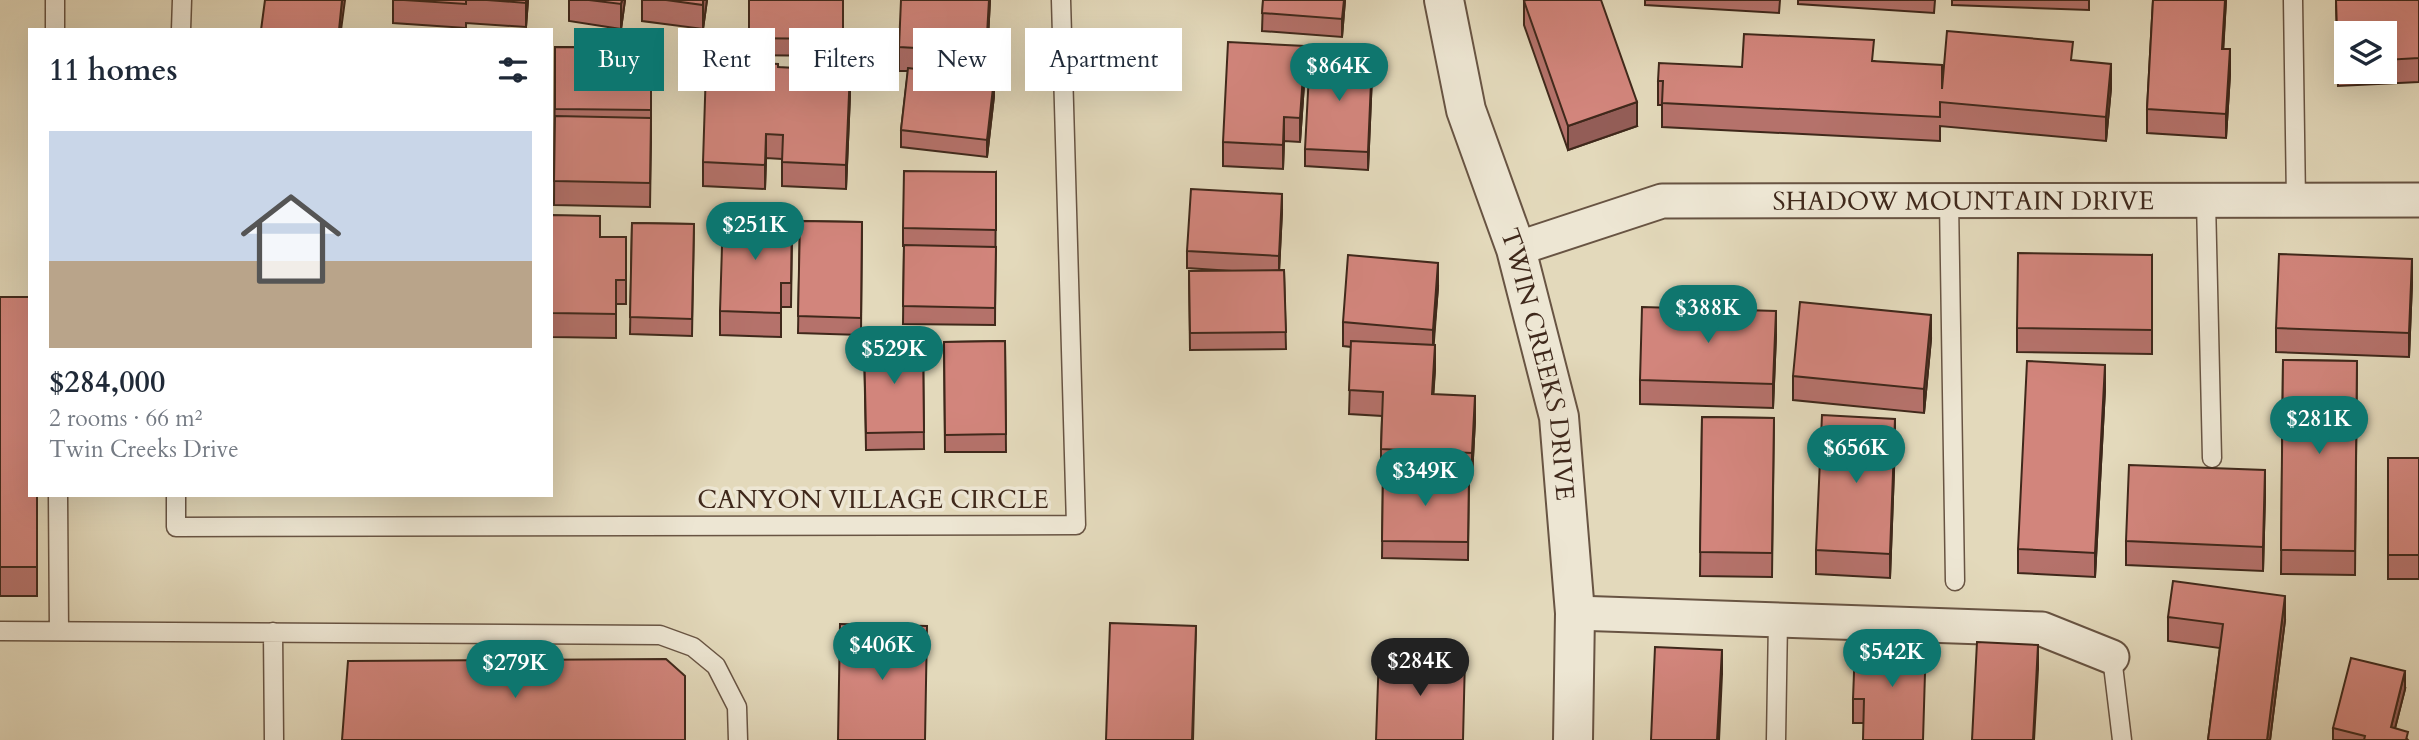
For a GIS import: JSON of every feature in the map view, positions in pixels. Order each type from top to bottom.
[{"type":"street","name":"TWIN CREEKS DRIVE","points":[[1444,0],[1466,110],[1516,249],[1559,417],[1575,613],[1573,740]]},
{"type":"street","name":"SHADOW MOUNTAIN DRIVE","points":[[1516,249],[1662,201],[2419,201]]},
{"type":"street","points":[[1575,613],[2042,629],[2112,657]]},
{"type":"lane","points":[[55,0],[55,28]]},
{"type":"lane","points":[[181,28],[182,0]]},
{"type":"lane","name":"CANYON VILLAGE CIRCLE","points":[[176,497],[176,527],[1076,525],[1061,0]]},
{"type":"lane","points":[[2293,0],[2296,201]]},
{"type":"lane","points":[[1949,201],[1955,580]]},
{"type":"lane","points":[[2206,201],[2212,458]]},
{"type":"lane","points":[[58,497],[59,631]]},
{"type":"lane","points":[[1776,740],[1778,620]]},
{"type":"lane","points":[[0,631],[660,635],[693,647],[716,666],[737,707],[738,740]]},
{"type":"lane","points":[[274,632],[274,740]]},
{"type":"lane","points":[[2112,657],[2122,740]]},
{"type":"building","points":[[265,0],[342,0],[339,28],[261,28]]},
{"type":"building","points":[[404,0],[466,0],[466,4]]},
{"type":"building","points":[[487,0],[526,0],[526,3]]},
{"type":"building","points":[[589,0],[622,0],[621,4]]},
{"type":"building","points":[[666,0],[703,0],[703,5]]},
{"type":"building","points":[[749,0],[843,0],[843,28],[789,28],[789,38],[775,38],[775,28],[749,28]]},
{"type":"building","points":[[901,0],[989,0],[987,28],[913,28],[913,48],[899,47]]},
{"type":"building","points":[[1263,0],[1344,0],[1342,19],[1262,13]]},
{"type":"building","points":[[1601,0],[1637,102],[1568,126],[1524,1]]},
{"type":"building","points":[[2153,0],[2225,0],[2222,49],[2230,49],[2226,114],[2147,109]]},
{"type":"building","points":[[2336,0],[2419,0],[2419,58],[2397,59],[2397,21],[2337,21]]},
{"type":"building","points":[[1947,31],[2073,42],[2071,60],[2111,64],[2106,117],[1940,102],[1940,117],[1662,103],[1663,81],[1658,81],[1659,63],[1742,67],[1744,34],[1874,40],[1872,61],[1942,65],[1942,89]]},
{"type":"building","points":[[1228,42],[1305,46],[1300,118],[1284,117],[1283,145],[1223,142]]},
{"type":"building","points":[[555,47],[574,47],[574,91],[651,91],[651,110],[555,109]]},
{"type":"building","points":[[1310,54],[1372,58],[1368,152],[1305,149]]},
{"type":"building","points":[[775,64],[778,67],[789,68],[789,91],[849,91],[846,165],[782,162],[783,135],[766,134],[765,165],[703,162],[705,91],[775,91]]},
{"type":"building","points":[[908,68],[913,69],[913,91],[993,91],[987,140],[901,130]]},
{"type":"building","points":[[555,116],[651,118],[650,183],[554,181]]},
{"type":"building","points":[[904,171],[996,172],[996,230],[903,228]]},
{"type":"building","points":[[1191,189],[1282,194],[1279,256],[1187,251]]},
{"type":"building","points":[[723,214],[792,216],[791,283],[781,283],[781,313],[720,311]]},
{"type":"building","points":[[553,215],[600,216],[600,237],[626,237],[626,280],[616,280],[616,314],[553,313]]},
{"type":"building","points":[[800,221],[862,222],[861,318],[798,316]]},
{"type":"building","points":[[632,223],[694,224],[692,319],[630,317]]},
{"type":"building","points":[[904,245],[996,247],[995,308],[903,306]]},
{"type":"building","points":[[2018,253],[2152,255],[2152,330],[2017,328]]},
{"type":"building","points":[[2279,254],[2412,259],[2409,333],[2276,328]]},
{"type":"building","points":[[1348,255],[1438,263],[1433,330],[1343,322]]},
{"type":"building","points":[[1284,270],[1286,332],[1190,333],[1189,271]]},
{"type":"building","points":[[0,297],[28,297],[28,497],[37,497],[37,567],[0,567]]},
{"type":"building","points":[[1800,302],[1931,315],[1924,389],[1793,376]]},
{"type":"building","points":[[1642,307],[1776,311],[1773,384],[1640,380]]},
{"type":"building","points":[[923,340],[924,432],[866,433],[864,341]]},
{"type":"building","points":[[1005,341],[1006,434],[945,435],[944,342]]},
{"type":"building","points":[[1351,341],[1435,345],[1432,394],[1475,396],[1472,453],[1381,449],[1383,392],[1349,390]]},
{"type":"building","points":[[2283,360],[2357,361],[2355,551],[2281,550]]},
{"type":"building","points":[[2027,361],[2105,365],[2095,553],[2018,549]]},
{"type":"building","points":[[1822,415],[1895,419],[1890,554],[1816,550]]},
{"type":"building","points":[[1702,417],[1774,418],[1772,553],[1700,552]]},
{"type":"building","points":[[2388,458],[2419,458],[2419,555],[2388,555]]},
{"type":"building","points":[[2129,465],[2265,470],[2263,547],[2126,541]]},
{"type":"building","points":[[1383,473],[1469,475],[1468,542],[1382,541]]},
{"type":"building","points":[[2173,581],[2285,596],[2267,740],[2208,740],[2223,624],[2168,617]]},
{"type":"building","points":[[1110,623],[1196,626],[1192,740],[1106,740]]},
{"type":"building","points":[[840,624],[927,626],[925,740],[838,740]]},
{"type":"building","points":[[1881,639],[1926,639],[1923,740],[1863,740],[1864,699],[1853,699],[1855,647],[1881,648]]},
{"type":"building","points":[[1977,642],[2038,645],[2033,740],[1972,740]]},
{"type":"building","points":[[1655,647],[1722,650],[1717,740],[1651,740]]},
{"type":"building","points":[[1379,653],[1465,657],[1463,740],[1376,740]]},
{"type":"building","points":[[2351,658],[2405,671],[2391,727],[2408,732],[2406,740],[2364,740],[2365,736],[2333,728]]},
{"type":"building","points":[[666,659],[685,676],[685,740],[342,740],[348,661]]}]
